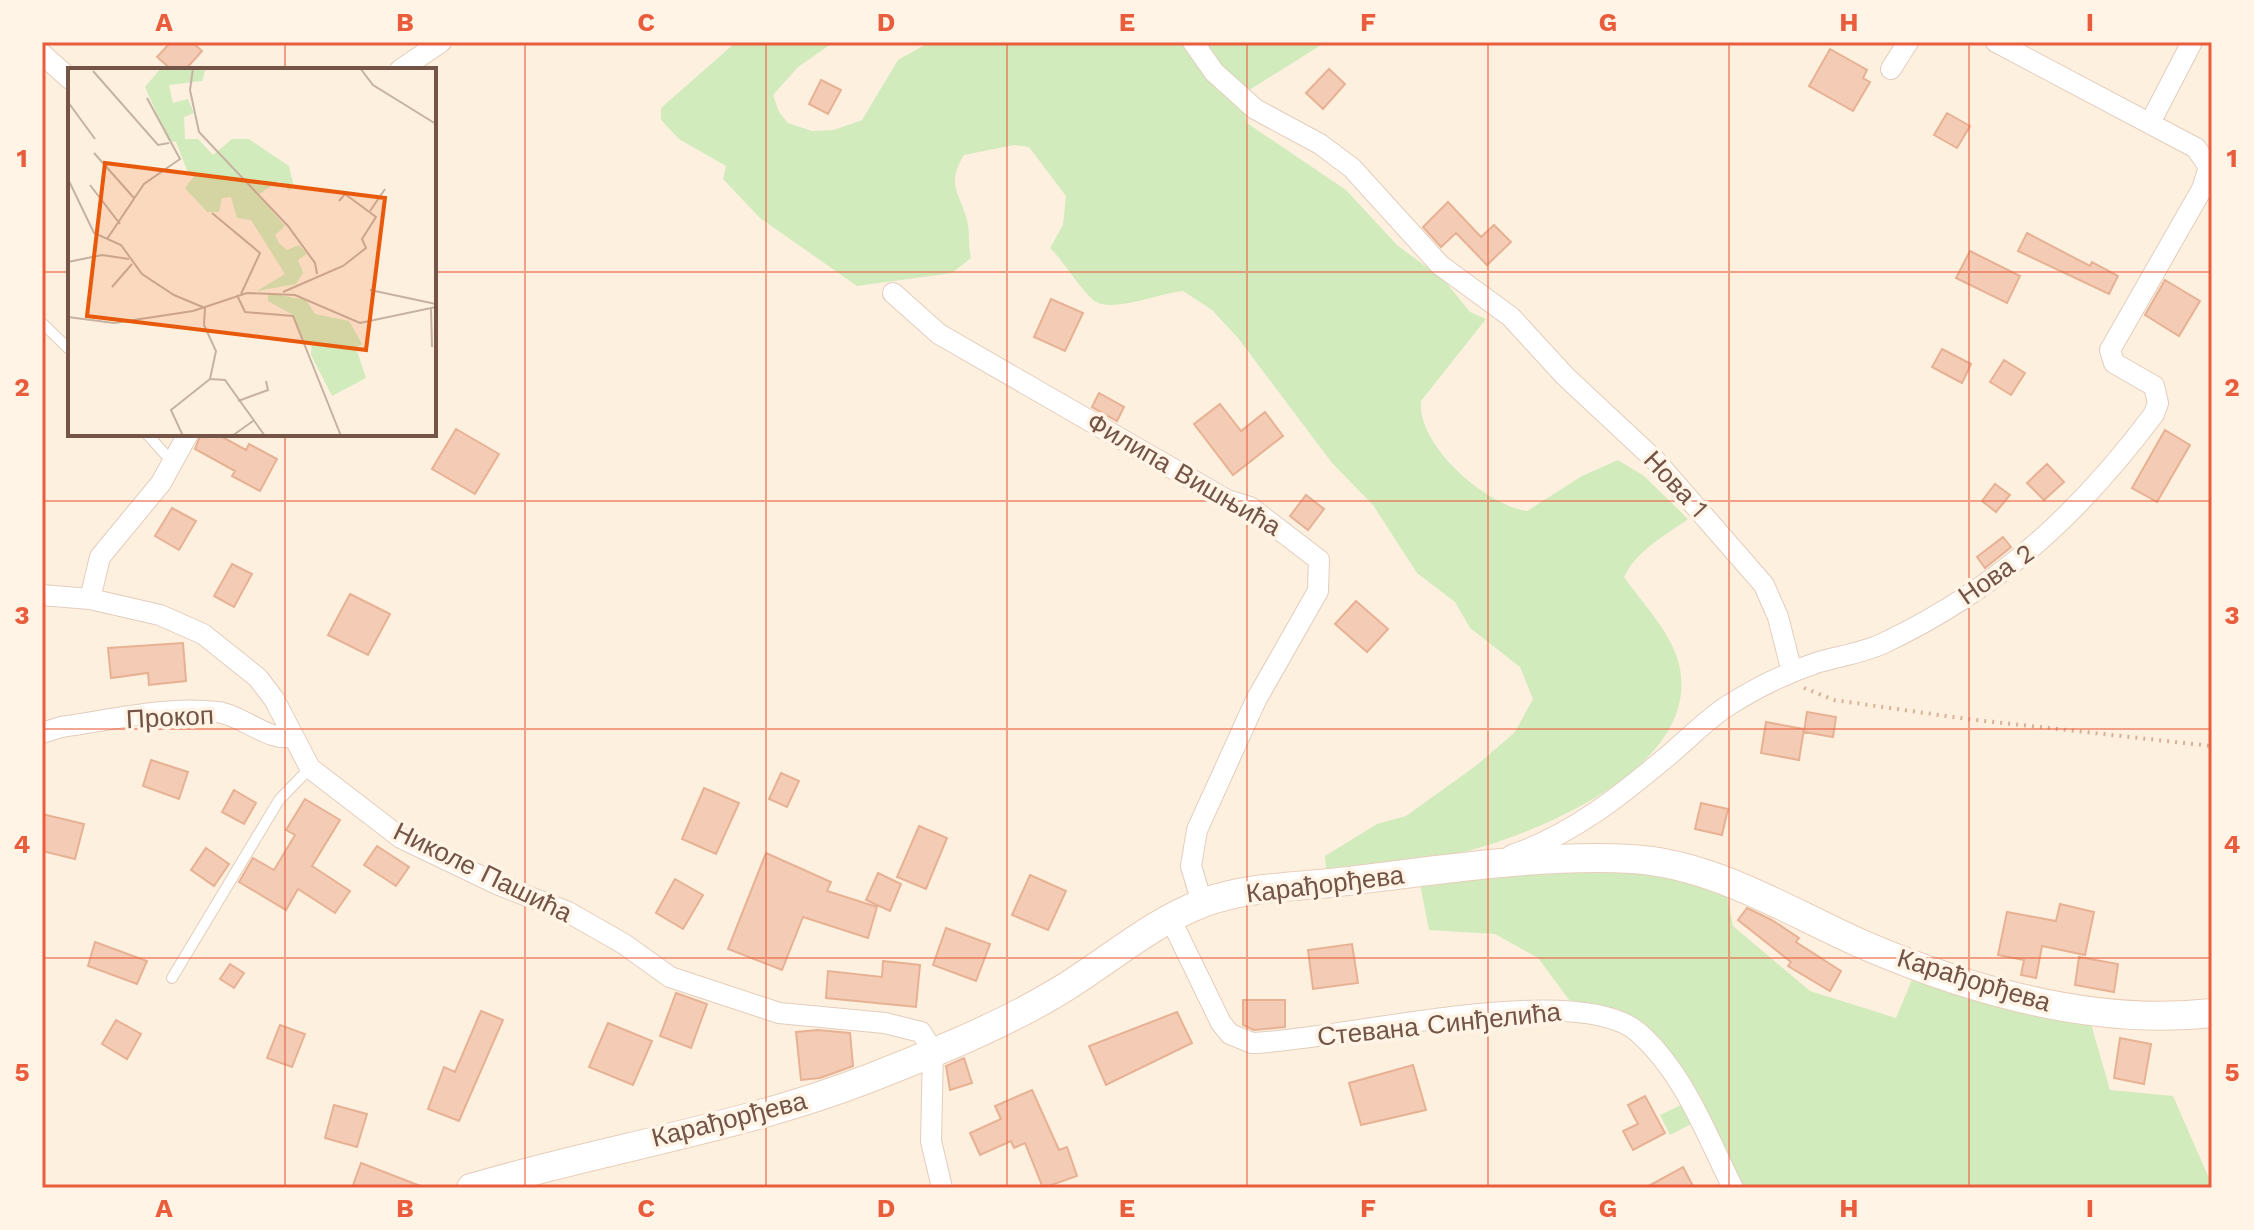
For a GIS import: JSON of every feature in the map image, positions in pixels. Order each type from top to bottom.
[{"type":"street","points":[[403,68],[441,42]]},
{"type":"street","name":"Нова 1","points":[[1193,42],[1214,72],[1255,109],[1320,144],[1352,168],[1440,265],[1511,317],[1565,376],[1655,460],[1764,585],[1778,617],[1792,672]]},
{"type":"street","points":[[1891,69],[1908,42]]},
{"type":"street","name":"Нова 2","points":[[1479,866],[1564,834],[1637,782],[1718,712],[1753,690],[1792,672],[1883,644],[1990,582],[2040,544],[2083,501],[2154,414],[2158,403],[2154,386],[2114,363],[2110,350],[2202,189],[2209,167],[2196,148],[1996,42]]},
{"type":"street","points":[[2150,123],[2192,42]]},
{"type":"street","points":[[42,54],[68,77]]},
{"type":"street","name":"Филипа Вишњића","points":[[893,293],[939,334],[1227,500],[1250,507],[1319,560],[1318,591],[1256,700],[1197,830],[1191,866],[1202,903]]},
{"type":"street","points":[[90,599],[100,557],[174,464],[187,436]]},
{"type":"street","name":"Николе Пашића","points":[[42,595],[90,599],[160,615],[203,634],[258,678],[274,699],[310,768],[401,838],[499,885],[568,912],[624,944],[670,977],[779,1013],[912,1028],[921,1032],[933,1051]]},
{"type":"street","name":"Прокоп","points":[[42,733],[61,727],[184,711],[221,712],[280,738],[293,736]]},
{"type":"street","name":"Карађорђева","points":[[471,1188],[801,1102],[933,1051],[1057,993],[1148,932],[1202,903],[1254,892],[1479,866],[1611,859],[1658,862],[1723,880],[1864,945],[1982,985],[2102,1013],[2153,1017],[2212,1013]]},
{"type":"street","name":"Стевана Синђелића","points":[[1171,920],[1221,1023],[1230,1034],[1252,1043],[1509,1012],[1569,1010],[1624,1024],[1637,1031],[1662,1058],[1733,1188]]},
{"type":"street","points":[[933,1051],[931,1141],[942,1188]]},
{"type":"lane","points":[[42,323],[68,348]]},
{"type":"lane","points":[[149,436],[174,464]]},
{"type":"lane","points":[[172,978],[272,812],[310,768]]},
{"type":"path","points":[[1792,672],[1796,682],[1811,693],[1834,700],[2068,732],[2212,746]]},
{"type":"green space","points":[[736,42],[834,42],[798,67],[773,95],[779,112],[788,123],[812,131],[834,130],[862,120],[898,60],[930,42],[1326,42],[1241,95],[1247,123],[1346,190],[1397,245],[1444,280],[1470,312],[1486,319],[1421,401],[1430,436],[1442,454],[1457,471],[1493,498],[1527,511],[1582,476],[1618,460],[1644,476],[1688,519],[1644,551],[1624,577],[1663,630],[1679,664],[1680,702],[1665,735],[1639,766],[1605,792],[1525,832],[1438,858],[1326,869],[1325,856],[1377,824],[1406,816],[1477,765],[1515,732],[1533,699],[1520,667],[1470,628],[1455,602],[1417,573],[1373,505],[1332,463],[1238,338],[1212,310],[1183,291],[1115,305],[1096,302],[1091,298],[1050,248],[1063,225],[1066,196],[1029,147],[1014,145],[964,155],[955,181],[967,220],[971,258],[952,273],[857,286],[760,218],[723,179],[726,166],[679,139],[661,120],[661,108]]},
{"type":"green space","points":[[1595,860],[1726,890],[1733,926],[1810,991],[1896,1018],[1916,970],[2089,1017],[2110,1090],[2173,1096],[2212,1185],[2208,1188],[1743,1188],[1726,1150],[1683,1075],[1640,1023],[1615,1011],[1570,1001],[1538,958],[1495,934],[1429,930],[1418,874]]},
{"type":"green space","points":[[1683,1104],[1693,1123],[1670,1135],[1660,1115]]},
{"type":"building","points":[[171,42],[192,42],[202,51],[187,68],[170,68],[157,57]]},
{"type":"building","points":[[1830,49],[1867,70],[1863,78],[1870,82],[1853,111],[1809,86]]},
{"type":"building","points":[[1329,69],[1345,84],[1323,109],[1306,93]]},
{"type":"building","points":[[821,80],[841,90],[828,114],[809,104]]},
{"type":"building","points":[[1947,113],[1970,126],[1957,148],[1934,135]]},
{"type":"building","points":[[1448,202],[1481,237],[1494,225],[1511,242],[1487,265],[1456,233],[1441,247],[1423,227]]},
{"type":"building","points":[[2027,233],[2090,266],[2092,262],[2118,276],[2109,294],[2018,251]]},
{"type":"building","points":[[1970,251],[2020,276],[2007,303],[1956,278]]},
{"type":"building","points":[[2165,280],[2200,301],[2179,336],[2145,315]]},
{"type":"building","points":[[1051,299],[1083,313],[1065,351],[1034,337]]},
{"type":"building","points":[[1942,349],[1971,364],[1962,383],[1932,367]]},
{"type":"building","points":[[2004,360],[2025,373],[2011,395],[1990,382]]},
{"type":"building","points":[[1099,393],[1124,407],[1117,421],[1092,407]]},
{"type":"building","points":[[1220,404],[1241,431],[1265,412],[1283,436],[1233,475],[1194,424]]},
{"type":"building","points":[[456,429],[499,454],[475,494],[432,469]]},
{"type":"building","points":[[2165,430],[2190,445],[2157,502],[2132,488]]},
{"type":"building","points":[[200,436],[221,436],[246,450],[249,444],[277,459],[260,491],[232,476],[235,471],[195,449]]},
{"type":"building","points":[[2047,464],[2064,482],[2044,500],[2027,483]]},
{"type":"building","points":[[1995,484],[2010,495],[1996,512],[1982,501]]},
{"type":"building","points":[[1306,495],[1324,509],[1308,530],[1290,516]]},
{"type":"building","points":[[172,508],[196,521],[179,550],[155,536]]},
{"type":"building","points":[[2003,537],[2011,547],[1985,568],[1977,557]]},
{"type":"building","points":[[232,564],[252,574],[234,607],[214,596]]},
{"type":"building","points":[[350,594],[390,614],[368,655],[328,635]]},
{"type":"building","points":[[1356,601],[1388,629],[1367,652],[1335,624]]},
{"type":"building","points":[[183,643],[186,681],[149,685],[148,673],[111,678],[108,648]]},
{"type":"building","points":[[1807,712],[1836,717],[1833,737],[1804,732]]},
{"type":"building","points":[[1766,722],[1804,729],[1799,760],[1761,753]]},
{"type":"building","points":[[151,760],[188,772],[179,799],[143,786]]},
{"type":"building","points":[[781,773],[799,781],[787,807],[769,799]]},
{"type":"building","points":[[704,788],[739,803],[716,854],[682,839]]},
{"type":"building","points":[[234,790],[256,803],[244,824],[222,812]]},
{"type":"building","points":[[305,799],[340,820],[312,866],[350,891],[335,913],[298,889],[286,910],[239,882],[253,858],[274,870],[295,835],[286,830]]},
{"type":"building","points":[[1701,803],[1728,809],[1722,835],[1695,829]]},
{"type":"building","points":[[42,814],[84,824],[75,859],[42,851]]},
{"type":"building","points":[[919,826],[947,838],[926,889],[897,877]]},
{"type":"building","points":[[377,846],[409,867],[396,886],[364,865]]},
{"type":"building","points":[[206,848],[229,864],[214,886],[191,870]]},
{"type":"building","points":[[766,853],[831,882],[827,891],[877,907],[868,938],[803,917],[782,970],[728,949]]},
{"type":"building","points":[[878,873],[901,884],[890,911],[866,900]]},
{"type":"building","points":[[1030,875],[1066,891],[1048,930],[1012,915]]},
{"type":"building","points":[[675,879],[703,895],[683,929],[656,913]]},
{"type":"building","points":[[2060,904],[2094,912],[2085,955],[2042,946],[2036,978],[2021,975],[2024,960],[1998,955],[2007,912],[2056,921]]},
{"type":"building","points":[[1747,908],[1799,938],[1796,942],[1841,971],[1830,991],[1788,966],[1791,962],[1738,920]]},
{"type":"building","points":[[946,928],[990,944],[976,981],[933,965]]},
{"type":"building","points":[[95,942],[147,961],[137,984],[88,966]]},
{"type":"building","points":[[1352,944],[1358,983],[1313,989],[1308,950]]},
{"type":"building","points":[[2079,957],[2118,964],[2114,992],[2075,985]]},
{"type":"building","points":[[883,961],[920,965],[916,1007],[826,998],[828,971],[882,977]]},
{"type":"building","points":[[230,964],[244,973],[234,988],[220,979]]},
{"type":"building","points":[[676,993],[707,1004],[691,1048],[660,1036]]},
{"type":"building","points":[[1243,1000],[1285,1000],[1285,1027],[1254,1030],[1243,1025]]},
{"type":"building","points":[[481,1011],[503,1020],[459,1121],[428,1109],[444,1067],[455,1072]]},
{"type":"building","points":[[1177,1012],[1192,1043],[1106,1085],[1089,1046]]},
{"type":"building","points":[[116,1020],[141,1034],[127,1059],[102,1044]]},
{"type":"building","points":[[608,1023],[652,1041],[633,1085],[589,1067]]},
{"type":"building","points":[[280,1025],[305,1034],[292,1067],[267,1058]]},
{"type":"building","points":[[818,1030],[850,1033],[853,1066],[820,1078],[801,1080],[796,1032]]},
{"type":"building","points":[[2120,1038],[2151,1044],[2144,1084],[2114,1078]]},
{"type":"building","points":[[964,1058],[972,1083],[950,1090],[946,1066]]},
{"type":"building","points":[[1413,1065],[1426,1110],[1361,1125],[1349,1083]]},
{"type":"building","points":[[1032,1090],[1059,1150],[1067,1147],[1077,1176],[1043,1188],[1025,1143],[1014,1148],[1011,1141],[980,1155],[970,1133],[1001,1119],[995,1106]]},
{"type":"building","points":[[1645,1096],[1665,1133],[1633,1150],[1623,1131],[1638,1124],[1628,1105]]},
{"type":"building","points":[[334,1105],[367,1114],[357,1147],[325,1138]]},
{"type":"building","points":[[361,1163],[423,1187],[423,1188],[352,1188]]},
{"type":"building","points":[[1683,1167],[1694,1188],[1645,1188]]}]
